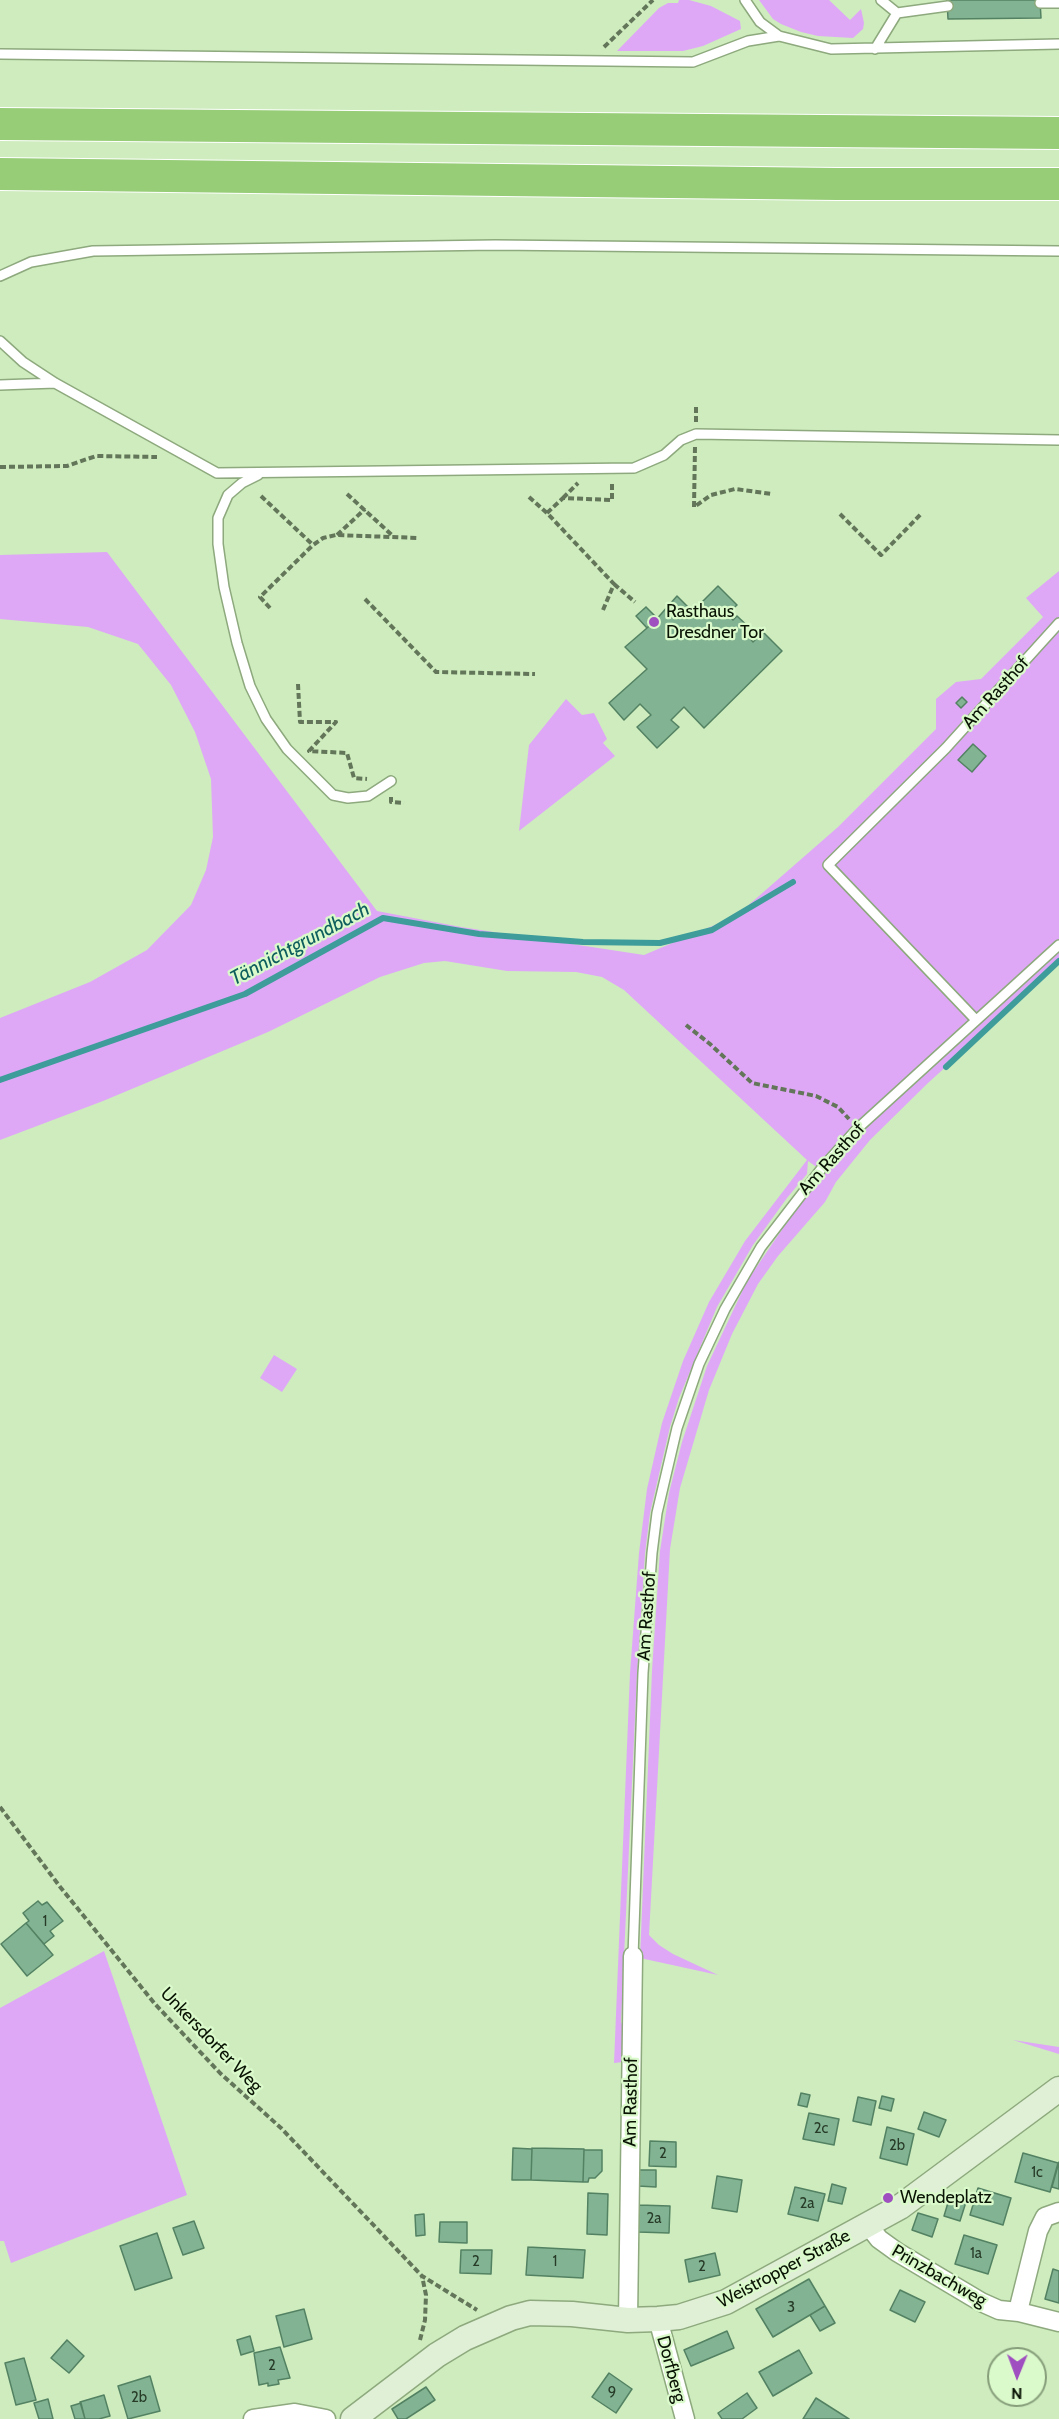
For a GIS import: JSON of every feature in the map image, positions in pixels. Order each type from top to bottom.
[{"type":"highway","points":[[0,124],[1059,133]]},
{"type":"highway","points":[[0,174],[837,184],[1059,184]]},
{"type":"street","name":"Am Rasthof","points":[[628,2320],[633,1956]]},
{"type":"street","name":"Weistropper Straße","points":[[353,2419],[437,2355],[494,2324],[530,2313],[572,2314],[628,2320],[658,2319],[709,2309],[726,2302],[900,2206],[1059,2090]]},
{"type":"street","points":[[1020,2312],[1038,2231],[1045,2217],[1059,2212]]},
{"type":"street","name":"Prinzbachweg","points":[[868,2224],[879,2239],[897,2252],[981,2302],[999,2310],[1020,2312],[1059,2322]]},
{"type":"street","name":"Dorfberg","points":[[658,2319],[685,2419]]},
{"type":"street","points":[[253,2419],[295,2413],[326,2419]]},
{"type":"lane","points":[[745,0],[760,22],[779,36],[831,50],[1059,44]]},
{"type":"lane","points":[[880,0],[897,13]]},
{"type":"lane","points":[[1040,3],[1059,3]]},
{"type":"lane","points":[[875,48],[897,13],[921,5],[948,6]]},
{"type":"lane","points":[[0,54],[693,62],[748,40],[779,36]]},
{"type":"lane","points":[[0,276],[31,262],[93,251],[495,245],[1059,251]]},
{"type":"lane","points":[[0,340],[23,362],[55,383],[217,473],[634,468],[664,455],[681,440],[696,434],[1059,440]]},
{"type":"lane","points":[[0,386],[55,383]]},
{"type":"lane","points":[[261,473],[242,483],[228,495],[218,518],[218,544],[224,587],[250,686],[266,719],[287,749],[333,795],[348,798],[368,796],[391,781]]},
{"type":"lane","name":"Am Rasthof","points":[[976,1020],[828,865],[946,748],[1059,622]]},
{"type":"lane","name":"Am Rasthof","points":[[633,1956],[643,1673],[652,1553],[657,1513],[677,1428],[699,1364],[725,1309],[761,1247],[794,1202],[857,1129],[1059,945]]},
{"type":"path","points":[[590,62],[654,0]]},
{"type":"path","points":[[696,407],[694,507],[711,495],[735,489],[772,494]]},
{"type":"path","points":[[0,467],[67,466],[96,456],[155,456],[163,460]]},
{"type":"path","points":[[547,513],[580,480]]},
{"type":"path","points":[[563,498],[612,500],[612,480]]},
{"type":"path","points":[[347,494],[394,536]]},
{"type":"path","points":[[261,496],[313,545]]},
{"type":"path","points":[[529,497],[635,602]]},
{"type":"path","points":[[336,535],[365,509]]},
{"type":"path","points":[[840,513],[881,555],[921,514]]},
{"type":"path","points":[[270,608],[260,597],[323,538],[336,535],[419,538]]},
{"type":"path","points":[[603,610],[615,584]]},
{"type":"path","points":[[365,599],[436,672],[535,674]]},
{"type":"path","points":[[298,684],[300,722],[336,722],[309,751],[348,753],[354,778],[391,781],[392,802],[404,803]]},
{"type":"path","points":[[686,1025],[752,1083],[816,1096],[838,1107],[857,1129]]},
{"type":"path","name":"Unkersdorfer Weg","points":[[0,1807],[61,1888],[155,2004],[220,2073],[281,2128],[422,2276],[484,2314],[494,2324]]},
{"type":"path","points":[[410,2374],[407,2366],[419,2342],[425,2320],[426,2295],[422,2276]]},
{"type":"shaded area","points":[[679,0],[689,0],[711,6],[740,21],[741,29],[703,46],[683,51],[617,51],[659,8],[668,3],[678,3]]},
{"type":"shaded area","points":[[759,0],[829,0],[850,20],[861,9],[863,29],[853,38],[818,36],[801,32],[773,19]]},
{"type":"shaded area","points":[[107,552],[377,911],[461,927],[644,955],[736,916],[838,827],[936,729],[936,699],[956,682],[981,679],[1043,617],[1026,598],[1059,571],[1059,964],[928,1083],[870,1140],[836,1182],[825,1202],[778,1256],[758,1284],[732,1334],[709,1390],[680,1488],[670,1549],[649,1935],[673,1954],[718,1975],[640,1958],[652,1671],[660,1551],[669,1493],[682,1442],[707,1366],[747,1281],[798,1206],[825,1173],[808,1161],[807,1174],[753,1245],[717,1307],[679,1398],[670,1427],[650,1513],[645,1554],[637,1674],[621,2022],[624,2028],[623,2062],[614,2063],[630,1673],[639,1553],[647,1489],[662,1423],[683,1361],[709,1302],[745,1241],[807,1160],[624,990],[602,977],[576,972],[507,971],[445,961],[424,963],[380,977],[268,1032],[103,1101],[0,1140],[0,1018],[90,982],[147,950],[191,905],[206,870],[213,837],[211,779],[195,732],[171,685],[138,644],[88,627],[0,619],[0,555]]},
{"type":"shaded area","points":[[566,699],[582,715],[594,713],[607,739],[603,743],[615,756],[519,831],[529,745]]},
{"type":"shaded area","points":[[274,1355],[297,1369],[282,1392],[260,1378]]},
{"type":"shaded area","points":[[104,1951],[187,2195],[11,2263],[4,2241],[0,2241],[0,2008]]},
{"type":"shaded area","points":[[1013,2040],[1059,2047],[1059,2054]]},
{"type":"building","points":[[947,0],[1040,0],[1041,18],[948,19]]},
{"type":"building","points":[[718,586],[737,605],[727,614],[733,620],[737,616],[753,631],[748,636],[753,642],[763,632],[782,651],[704,728],[684,707],[671,720],[679,727],[657,748],[637,727],[651,715],[640,704],[624,720],[609,703],[647,669],[625,647],[654,622],[677,596],[696,615],[701,611],[697,607]]},
{"type":"building","points":[[646,607],[657,618],[647,628],[636,616]]},
{"type":"building","points":[[962,697],[967,702],[961,708],[956,703]]},
{"type":"building","points":[[973,744],[986,756],[972,772],[958,760]]},
{"type":"building","points":[[38,1901],[42,1905],[47,1902],[63,1921],[50,1931],[54,1936],[44,1944],[26,1923],[29,1921],[23,1913]]},
{"type":"building","points":[[26,1923],[53,1955],[27,1976],[1,1944]]},
{"type":"building","points":[[801,2093],[810,2095],[807,2107],[798,2105]]},
{"type":"building","points":[[882,2096],[894,2099],[891,2111],[879,2108]]},
{"type":"building","points":[[858,2097],[876,2101],[871,2125],[853,2121]]},
{"type":"building","points":[[924,2112],[946,2120],[939,2137],[918,2129]]},
{"type":"building","points":[[809,2113],[839,2119],[834,2145],[803,2139]]},
{"type":"building","points":[[887,2127],[914,2134],[907,2165],[880,2158]]},
{"type":"building","points":[[650,2141],[676,2142],[676,2167],[649,2166]]},
{"type":"building","points":[[513,2148],[532,2149],[531,2180],[512,2180]]},
{"type":"building","points":[[532,2148],[584,2149],[583,2182],[531,2180]]},
{"type":"building","points":[[584,2150],[602,2150],[602,2171],[595,2178],[589,2178],[588,2182],[583,2182]]},
{"type":"building","points":[[1023,2153],[1058,2163],[1050,2192],[1015,2182]]},
{"type":"building","points":[[1059,2162],[1059,2189],[1052,2187]]},
{"type":"building","points":[[639,2170],[656,2170],[656,2187],[638,2186]]},
{"type":"building","points":[[717,2176],[742,2180],[737,2212],[712,2208]]},
{"type":"building","points":[[832,2184],[846,2188],[842,2204],[828,2201]]},
{"type":"building","points":[[795,2187],[825,2194],[818,2221],[788,2214]]},
{"type":"building","points":[[978,2188],[1011,2198],[1003,2225],[970,2215]]},
{"type":"building","points":[[588,2193],[608,2194],[607,2235],[587,2234]]},
{"type":"building","points":[[950,2196],[966,2202],[960,2221],[944,2216]]},
{"type":"building","points":[[639,2205],[670,2206],[669,2233],[638,2232]]},
{"type":"building","points":[[918,2213],[938,2219],[932,2237],[912,2230]]},
{"type":"building","points":[[424,2214],[425,2235],[416,2236],[415,2215]]},
{"type":"building","points":[[194,2221],[204,2248],[183,2255],[173,2228]]},
{"type":"building","points":[[440,2222],[467,2222],[467,2243],[439,2242]]},
{"type":"building","points":[[157,2233],[172,2278],[135,2290],[120,2246]]},
{"type":"building","points":[[964,2235],[997,2245],[988,2274],[955,2264]]},
{"type":"building","points":[[528,2247],[585,2250],[583,2278],[526,2275]]},
{"type":"building","points":[[461,2250],[492,2250],[491,2274],[460,2273]]},
{"type":"building","points":[[715,2253],[720,2275],[689,2282],[685,2260]]},
{"type":"building","points":[[1053,2269],[1059,2271],[1059,2303],[1045,2299]]},
{"type":"building","points":[[809,2279],[825,2306],[773,2337],[756,2309]]},
{"type":"building","points":[[900,2290],[925,2302],[915,2322],[890,2310]]},
{"type":"building","points":[[825,2306],[835,2323],[820,2331],[810,2315]]},
{"type":"building","points":[[304,2309],[312,2339],[284,2347],[276,2316]]},
{"type":"building","points":[[727,2331],[734,2348],[691,2366],[684,2350]]},
{"type":"building","points":[[250,2336],[254,2351],[241,2355],[237,2340]]},
{"type":"building","points":[[67,2340],[84,2356],[69,2373],[51,2358]]},
{"type":"building","points":[[280,2347],[290,2378],[278,2380],[279,2384],[259,2385],[254,2353]]},
{"type":"building","points":[[799,2350],[812,2373],[773,2396],[759,2372]]},
{"type":"building","points":[[24,2358],[36,2400],[16,2405],[5,2363]]},
{"type":"building","points":[[609,2373],[632,2389],[616,2413],[592,2397]]},
{"type":"building","points":[[150,2376],[160,2411],[128,2419],[118,2386]]},
{"type":"building","points":[[426,2387],[435,2400],[406,2419],[398,2419],[392,2409]]},
{"type":"building","points":[[747,2393],[757,2408],[742,2419],[722,2419],[718,2413]]},
{"type":"building","points":[[104,2395],[110,2416],[85,2419],[80,2402]]},
{"type":"building","points":[[816,2398],[849,2419],[803,2419]]},
{"type":"building","points":[[48,2399],[53,2419],[39,2419],[34,2403]]},
{"type":"building","points":[[81,2403],[85,2419],[75,2419],[71,2406]]},
{"type":"waterway","name":"Tännichtgrundbach","points":[[0,1080],[245,994],[383,918],[479,934],[583,942],[660,943],[712,930],[793,882]]},
{"type":"waterway","points":[[946,1067],[1059,961]]},
{"type":"place","name":"Rasthaus Dresdner Tor","points":[[654,622]]},
{"type":"place","name":"Wendeplatz","points":[[888,2198]]}]
